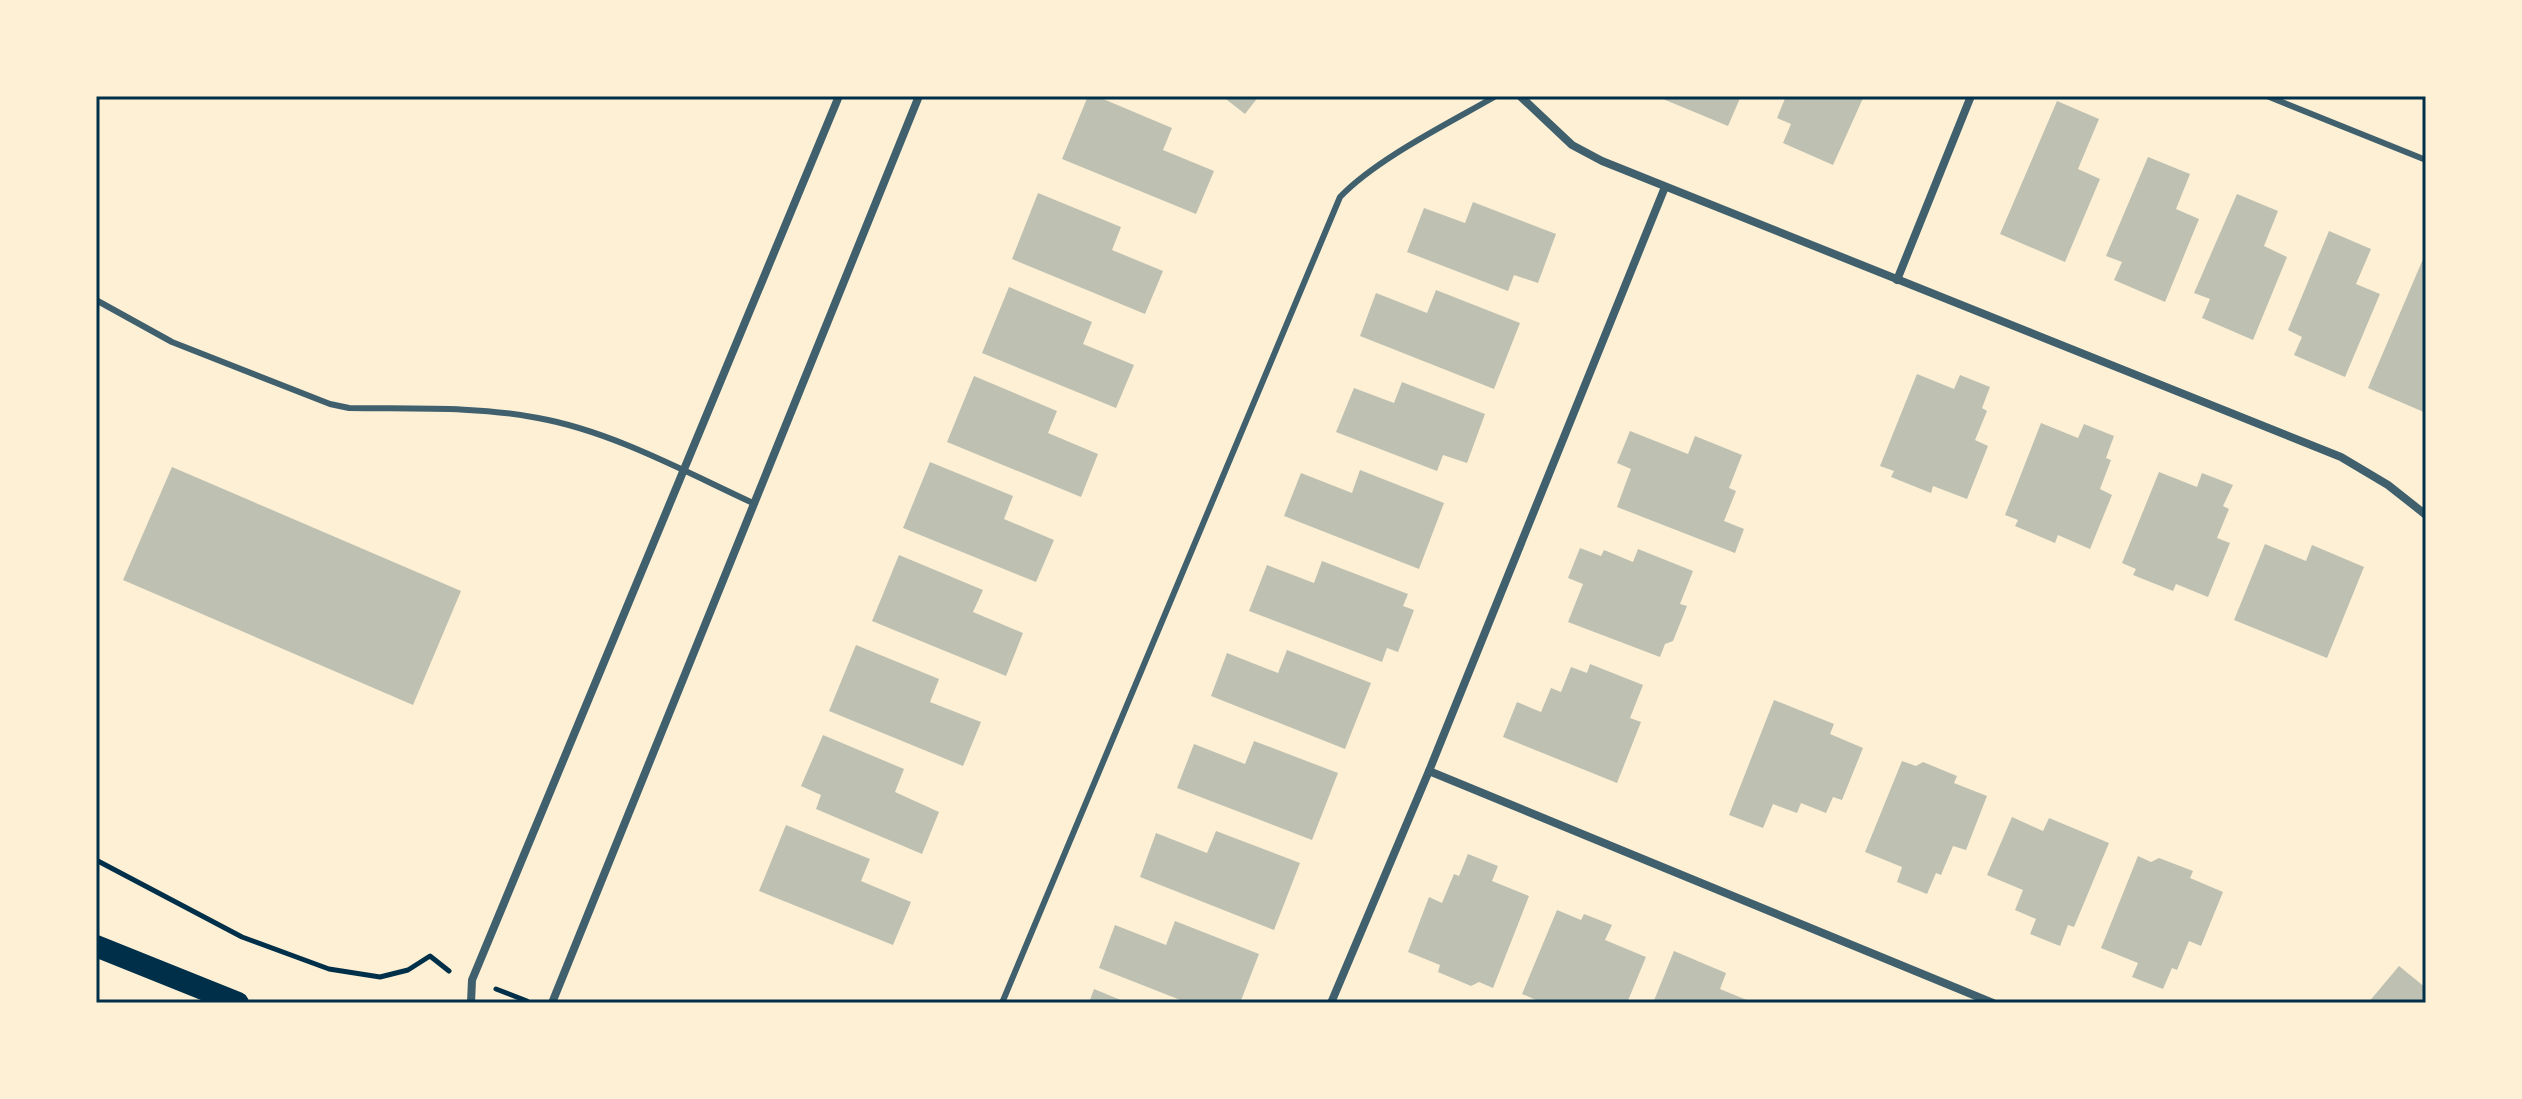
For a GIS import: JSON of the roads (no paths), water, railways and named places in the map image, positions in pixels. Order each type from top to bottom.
[{"type":"highway","points":[[96,946],[238,1003]]},
{"type":"street","points":[[471,1003],[472,980],[839,96]]},
{"type":"street","points":[[552,1003],[919,96]]},
{"type":"street","points":[[1520,96],[1572,145],[1602,161],[2341,457],[2388,485],[2426,515]]},
{"type":"street","points":[[1897,280],[1971,96]]},
{"type":"street","points":[[1331,1003],[1429,771],[1665,187]]},
{"type":"street","points":[[1429,771],[1993,1003]]},
{"type":"lane","points":[[1002,1003],[1340,197],[1351,185],[1413,144],[1496,96]]},
{"type":"lane","points":[[2267,96],[2426,160]]},
{"type":"lane","points":[[96,300],[172,342],[330,404],[349,408],[483,410],[540,418],[593,432],[753,503]]}]
